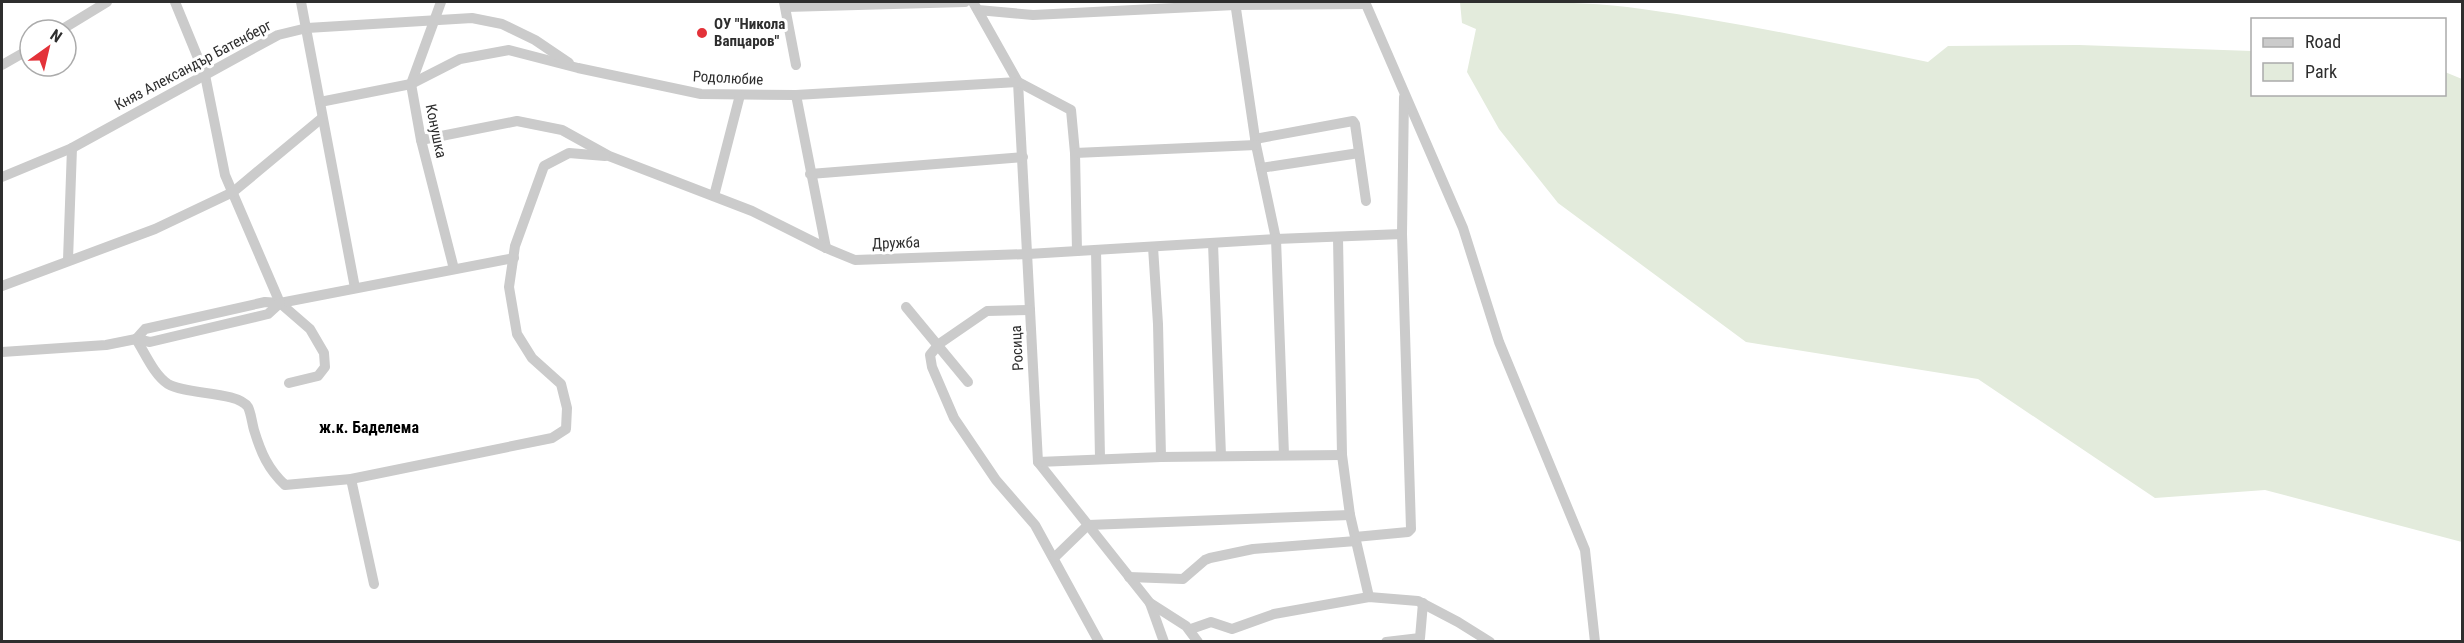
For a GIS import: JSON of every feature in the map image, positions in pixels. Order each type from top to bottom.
[{"type":"street","points":[[78,20],[107,2]]},
{"type":"street","points":[[175,2],[205,75],[225,175],[280,303],[310,329],[324,353],[325,367],[318,376],[289,383]]},
{"type":"street","points":[[301,2],[355,288]]},
{"type":"street","points":[[411,84],[437,19],[441,2]]},
{"type":"street","points":[[796,65],[785,4],[965,2]]},
{"type":"street","points":[[1235,3],[1256,142],[1276,239],[1284,455]]},
{"type":"street","points":[[976,6],[1034,15],[1235,3],[1365,3],[1384,42],[1404,94],[1463,228],[1499,342],[1585,550],[1595,642]]},
{"type":"street","name":"Росица","points":[[976,6],[1018,82],[1038,462]]},
{"type":"street","name":"Княз Александър Батенберг","points":[[2,177],[72,148],[278,36],[307,27],[472,18],[502,24],[535,40],[578,68]]},
{"type":"street","name":"Родолюбие","points":[[320,102],[411,84],[460,59],[509,51],[701,94],[796,95],[1018,82]]},
{"type":"street","points":[[2,65],[18,56]]},
{"type":"street","points":[[1018,82],[1071,110],[1075,153],[1077,251]]},
{"type":"street","name":"Конушка","points":[[411,84],[421,140],[454,269]]},
{"type":"street","points":[[1129,577],[1183,579],[1205,560],[1232,553],[1356,539],[1408,532],[1411,529],[1402,234],[1404,94]]},
{"type":"street","points":[[714,196],[740,95]]},
{"type":"street","points":[[796,95],[826,248]]},
{"type":"street","points":[[2,286],[155,229],[233,192],[322,118]]},
{"type":"street","name":"Дружба","points":[[421,140],[517,121],[562,130],[609,156],[752,211],[855,260],[1028,254],[1402,234]]},
{"type":"street","points":[[1075,153],[1256,142],[1353,121],[1366,201]]},
{"type":"street","points":[[68,260],[72,148]]},
{"type":"street","points":[[136,339],[167,384],[238,400],[248,407],[262,454],[272,472],[285,485],[351,479],[552,438],[566,429],[567,408],[561,384],[532,358],[517,334],[509,287],[515,246],[544,166],[569,153],[609,156]]},
{"type":"street","points":[[1261,168],[1359,153]]},
{"type":"street","points":[[810,174],[1023,157]]},
{"type":"street","points":[[1338,238],[1342,455],[1350,515],[1369,597]]},
{"type":"street","points":[[1213,243],[1221,456]]},
{"type":"street","points":[[1153,247],[1158,324],[1161,457]]},
{"type":"street","points":[[1095,250],[1101,458]]},
{"type":"street","points":[[2,352],[106,345],[136,339],[145,329],[265,302],[280,303],[514,258]]},
{"type":"street","points":[[906,307],[939,344],[968,382]]},
{"type":"street","points":[[1030,310],[987,311],[939,344],[930,355],[932,367],[954,418],[996,480],[1035,525],[1055,557],[1099,642]]},
{"type":"street","points":[[1038,462],[1101,458],[1342,455]]},
{"type":"street","points":[[1038,462],[1150,603],[1191,629],[1198,642]]},
{"type":"street","points":[[351,479],[374,584]]},
{"type":"street","points":[[1055,557],[1088,525],[1350,515]]},
{"type":"street","points":[[1191,629],[1211,622],[1232,629],[1274,614],[1369,597],[1423,603],[1490,642]]},
{"type":"street","points":[[1150,603],[1164,642]]},
{"type":"street","points":[[1386,642],[1420,638],[1423,603]]},
{"type":"green space","points":[[1460,2],[1551,2],[1597,4],[1678,14],[1928,62],[1948,46],[2079,45],[2251,51],[2251,96],[2446,96],[2446,72],[2462,79],[2462,542],[2265,490],[2155,498],[1978,379],[1746,342],[1558,203],[1499,129],[1467,72],[1476,29],[1462,23]]},
{"type":"place","name":"ОУ \"Никола Вапцаров\"","points":[[702,33]]},
{"type":"district","name":"ж.к. Баделема","points":[[369,427]]}]
